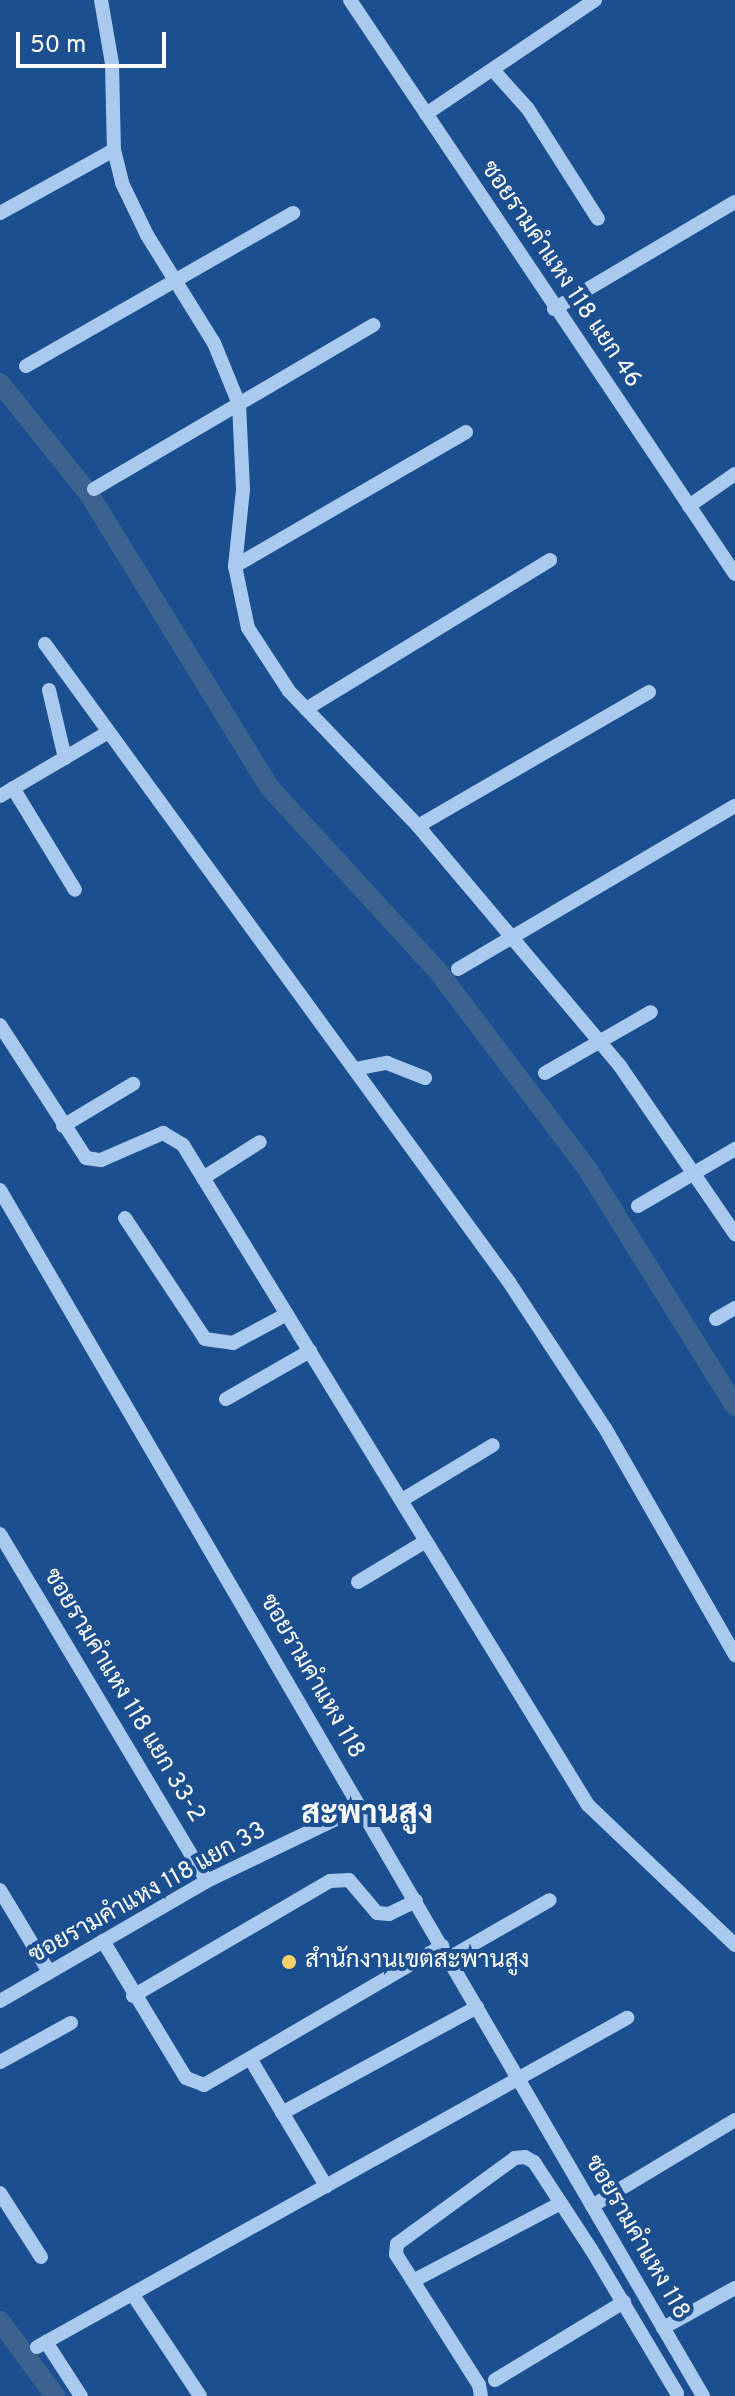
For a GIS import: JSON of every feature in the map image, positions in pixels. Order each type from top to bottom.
[{"type":"street","points":[[101,0],[112,64],[114,150],[134,213],[214,343],[239,404],[243,490],[235,566],[248,628],[266,662],[306,709],[418,826],[507,937],[598,1041],[735,1234]]},
{"type":"street","name":"ซอยรามคำแหง 118 แยก 46","points":[[350,0],[554,309],[735,574]]},
{"type":"street","points":[[426,114],[595,0]]},
{"type":"street","points":[[494,71],[528,109],[598,219]]},
{"type":"street","points":[[0,213],[114,150]]},
{"type":"street","points":[[554,309],[735,202]]},
{"type":"street","points":[[26,366],[293,213]]},
{"type":"street","points":[[94,489],[373,325]]},
{"type":"street","points":[[235,566],[466,432]]},
{"type":"street","points":[[689,506],[735,474]]},
{"type":"street","points":[[306,709],[550,560]]},
{"type":"street","points":[[45,644],[509,1282],[605,1428],[735,1655]]},
{"type":"street","points":[[49,690],[65,758]]},
{"type":"street","points":[[418,826],[649,692]]},
{"type":"street","points":[[75,890],[7,792],[107,733]]},
{"type":"street","points":[[458,969],[507,937],[735,806]]},
{"type":"street","points":[[545,1073],[651,1012]]},
{"type":"street","points":[[0,1025],[63,1126],[92,1160],[170,1133],[203,1178],[588,1805],[735,1945]]},
{"type":"street","points":[[355,1069],[387,1063],[425,1078]]},
{"type":"street","points":[[63,1126],[133,1084]]},
{"type":"street","points":[[203,1178],[260,1142]]},
{"type":"street","points":[[638,1206],[735,1149]]},
{"type":"street","name":"ซอยรามคำแหง 118","points":[[0,1190],[702,2395]]},
{"type":"street","points":[[125,1218],[205,1339],[233,1343],[287,1314]]},
{"type":"street","points":[[716,1319],[735,1308]]},
{"type":"street","points":[[226,1399],[310,1351]]},
{"type":"street","points":[[402,1500],[493,1445]]},
{"type":"street","name":"ซอยรามคำแหง 118 แยก 33-2","points":[[0,1534],[207,1881]]},
{"type":"street","points":[[358,1582],[426,1541]]},
{"type":"street","name":"ซอยรามคำแหง 118 แยก 33","points":[[0,2001],[207,1881],[361,1807]]},
{"type":"street","points":[[133,1996],[330,1881],[349,1880],[377,1913],[389,1914],[416,1901]]},
{"type":"street","points":[[0,1890],[49,1972]]},
{"type":"street","points":[[103,1941],[133,1996],[186,2078],[204,2085],[445,1952],[550,1900]]},
{"type":"street","points":[[282,2113],[477,2007]]},
{"type":"street","points":[[81,2396],[42,2344],[627,2018]]},
{"type":"street","points":[[0,2062],[71,2023]]},
{"type":"street","points":[[251,2060],[326,2186]]},
{"type":"street","points":[[592,2206],[735,2120]]},
{"type":"street","points":[[481,2396],[479,2385],[396,2254],[403,2235],[515,2158],[534,2162],[624,2302],[677,2393]]},
{"type":"street","points":[[0,2193],[41,2257]]},
{"type":"street","points":[[413,2281],[561,2203]]},
{"type":"street","points":[[591,2249],[610,2237]]},
{"type":"street","points":[[663,2328],[735,2288]]},
{"type":"street","points":[[133,2295],[200,2396]]},
{"type":"street","points":[[495,2380],[624,2302]]},
{"type":"waterway","points":[[0,383],[89,494],[270,788],[437,970],[588,1170],[735,1406]]},
{"type":"waterway","points":[[0,2321],[55,2396]]},
{"type":"place","name":"สำนักงานเขตสะพานสูง","points":[[289,1962]]},
{"type":"district","name":"สะพานสูง","points":[[367,1815]]}]
